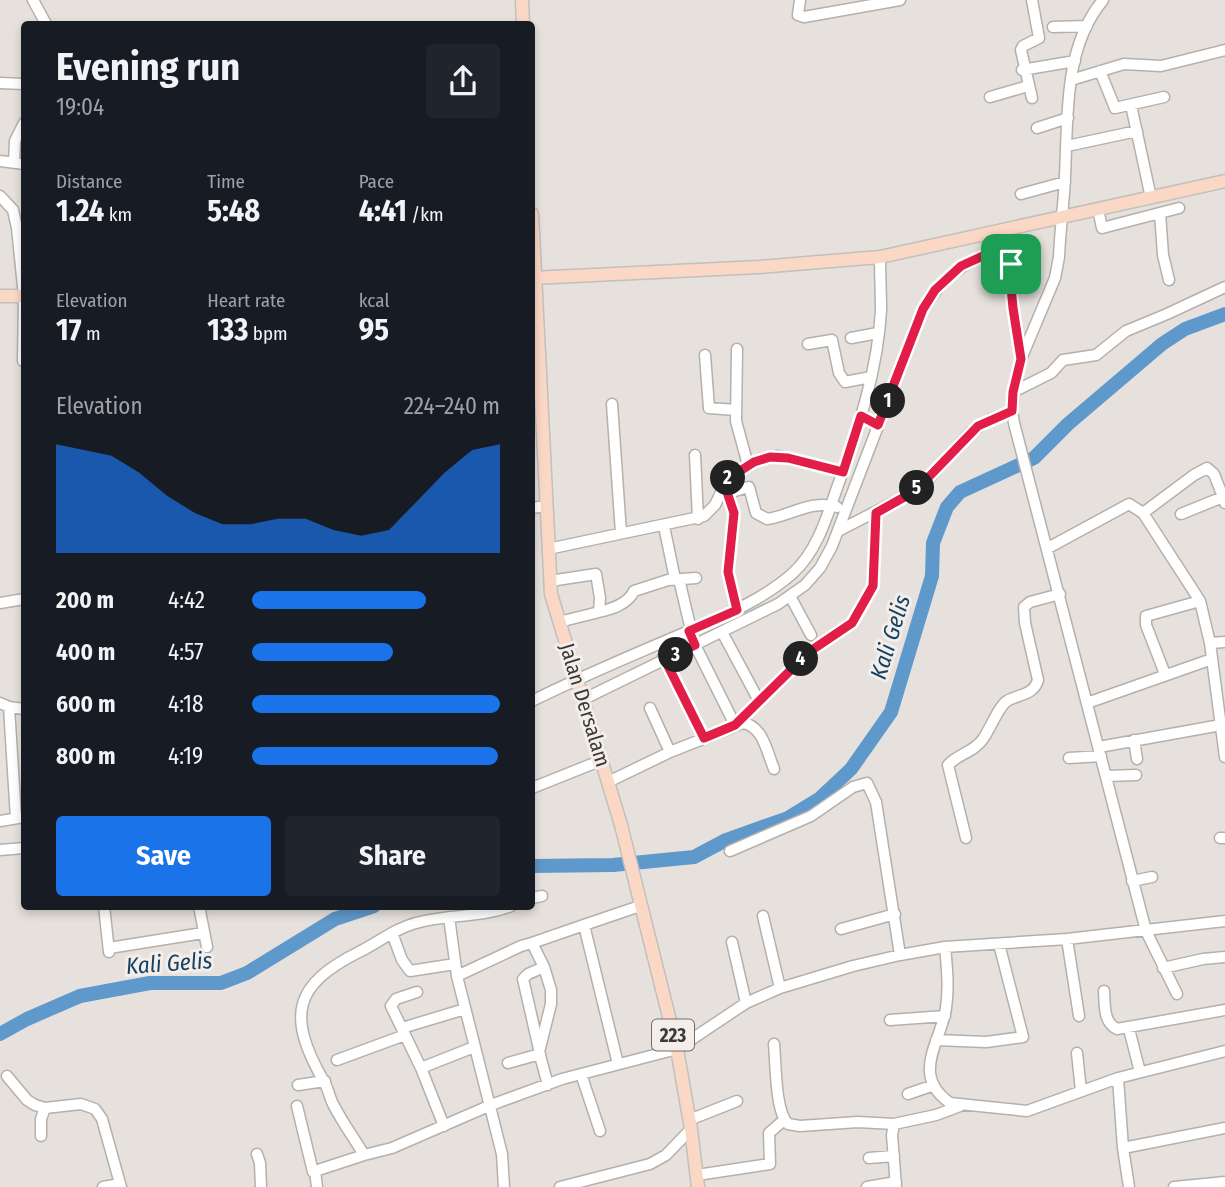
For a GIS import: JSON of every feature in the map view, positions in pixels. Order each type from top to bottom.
[{"type":"main road","points":[[522,0],[523,21]]},
{"type":"main road","points":[[535,278],[759,267],[880,257],[1225,181]]},
{"type":"main road","points":[[0,296],[21,296]]},
{"type":"main road","name":"Jalan Dersalam","points":[[535,330],[550,581],[559,622],[621,825],[677,1049],[697,1181]]},
{"type":"street","points":[[33,0],[44,21]]},
{"type":"street","points":[[800,0],[798,13],[804,17],[900,0]]},
{"type":"street","points":[[1032,0],[1039,38],[1021,47],[1032,98]]},
{"type":"street","points":[[1103,0],[1087,26],[1075,61],[1068,118],[1063,217],[1055,278],[1021,359],[1013,392],[1012,411],[1020,455],[1048,548],[1146,931],[1177,994]]},
{"type":"street","points":[[1052,27],[1087,26]]},
{"type":"street","points":[[1071,80],[1124,64],[1161,66],[1225,51]]},
{"type":"street","points":[[1024,69],[1075,61]]},
{"type":"street","points":[[1100,71],[1115,108],[1164,97]]},
{"type":"street","points":[[0,83],[21,84]]},
{"type":"street","points":[[990,97],[1028,86]]},
{"type":"street","points":[[1131,106],[1151,198]]},
{"type":"street","points":[[1037,128],[1068,118]]},
{"type":"street","points":[[0,161],[19,163],[15,141],[21,129]]},
{"type":"street","points":[[1067,146],[1137,131]]},
{"type":"street","points":[[1021,194],[1065,182]]},
{"type":"street","points":[[0,196],[19,208],[21,262]]},
{"type":"street","points":[[1098,209],[1102,228],[1180,208]]},
{"type":"street","points":[[1160,213],[1163,255],[1169,280]]},
{"type":"street","points":[[1004,230],[1021,359]]},
{"type":"street","points":[[535,700],[578,680],[695,645],[789,597],[805,585],[820,568],[838,531],[843,472],[871,421],[923,309],[935,290],[961,266],[1007,245]]},
{"type":"street","points":[[583,697],[661,653],[690,630],[737,610],[780,584],[803,564],[810,554],[839,507],[871,421],[871,377],[881,312],[880,257]]},
{"type":"street","points":[[1013,392],[1051,373],[1063,360],[1096,355],[1126,331],[1225,287]]},
{"type":"street","points":[[851,338],[878,334]]},
{"type":"street","points":[[808,344],[832,340],[839,373],[844,381],[852,382],[871,377]]},
{"type":"street","points":[[737,349],[737,427],[748,466]]},
{"type":"street","points":[[705,355],[709,408],[736,410]]},
{"type":"street","points":[[612,404],[621,533]]},
{"type":"street","points":[[838,531],[908,495],[978,426],[1012,411]]},
{"type":"street","points":[[695,455],[698,519]]},
{"type":"street","points":[[548,548],[698,519],[712,509],[726,488],[730,476],[761,459],[778,457],[843,472]]},
{"type":"street","points":[[1143,513],[1205,469],[1211,469],[1222,484],[1224,500],[1181,514]]},
{"type":"street","points":[[726,488],[748,487],[756,513],[767,519],[799,508],[839,507]]},
{"type":"street","points":[[726,488],[734,513],[728,572],[737,610]]},
{"type":"street","points":[[1048,548],[1129,504],[1143,513],[1200,601],[1210,643],[1225,756]]},
{"type":"street","points":[[535,508],[546,506]]},
{"type":"street","points":[[735,725],[809,652],[852,623],[873,586],[876,513]]},
{"type":"street","points":[[664,526],[695,645],[735,725]]},
{"type":"street","points":[[550,581],[596,574],[599,612]]},
{"type":"street","points":[[559,622],[599,612],[626,601],[634,591],[677,579],[696,578]]},
{"type":"street","points":[[780,584],[811,635]]},
{"type":"street","points":[[966,838],[948,765],[978,746],[1004,703],[1036,686],[1038,680],[1024,607],[1030,602],[1059,594]]},
{"type":"street","points":[[0,603],[21,600]]},
{"type":"street","points":[[1165,674],[1146,625],[1146,616],[1200,601]]},
{"type":"street","points":[[722,632],[759,701]]},
{"type":"street","points":[[1210,643],[1225,642]]},
{"type":"street","points":[[661,653],[704,738]]},
{"type":"street","points":[[1087,703],[1212,659]]},
{"type":"street","points":[[0,821],[20,818],[5,705]]},
{"type":"street","points":[[650,708],[670,752]]},
{"type":"street","points":[[608,782],[670,752],[746,723],[757,730],[774,769]]},
{"type":"street","points":[[1069,758],[1100,752],[1134,740],[1223,730]]},
{"type":"street","points":[[1134,740],[1137,759]]},
{"type":"street","points":[[535,787],[602,760]]},
{"type":"street","points":[[1106,776],[1136,775]]},
{"type":"street","points":[[730,851],[811,816],[853,787],[867,783],[876,802],[900,954]]},
{"type":"street","points":[[0,850],[21,848]]},
{"type":"street","points":[[1132,881],[1152,877]]},
{"type":"street","points":[[392,933],[402,960],[410,971],[456,970],[640,906]]},
{"type":"street","points":[[104,910],[109,951],[203,933]]},
{"type":"street","points":[[200,910],[207,947]]},
{"type":"street","points":[[364,1155],[333,1103],[308,1049],[302,1025],[303,1000],[309,988],[328,970],[413,923],[498,910]]},
{"type":"street","points":[[841,929],[895,914]]},
{"type":"street","points":[[764,916],[780,988]]},
{"type":"street","points":[[449,917],[456,970],[502,1154],[504,1187]]},
{"type":"street","points":[[313,1172],[392,1148],[491,1105],[548,1085],[677,1049],[746,1003],[780,988],[900,954],[945,947],[1067,939],[1225,921]]},
{"type":"street","points":[[584,925],[618,1064]]},
{"type":"street","points":[[1067,939],[1079,1016]]},
{"type":"street","points":[[732,942],[746,1003]]},
{"type":"street","points":[[532,943],[544,967],[551,990],[551,1004],[540,1053]]},
{"type":"street","points":[[936,1040],[986,1042],[1023,1037],[999,944]]},
{"type":"street","points":[[945,947],[948,988],[945,1016],[930,1058],[934,1085],[944,1099],[960,1106],[1027,1111],[1118,1078],[1225,1051]]},
{"type":"street","points":[[1163,968],[1203,958],[1225,957]]},
{"type":"street","points":[[544,967],[523,979],[548,1085]]},
{"type":"street","points":[[1104,991],[1109,1023],[1115,1029],[1225,1010]]},
{"type":"street","points":[[417,992],[391,1003],[421,1068],[443,1126]]},
{"type":"street","points":[[337,1060],[465,1009]]},
{"type":"street","points":[[890,1020],[945,1016]]},
{"type":"street","points":[[1129,1028],[1140,1072]]},
{"type":"street","points":[[774,1044],[780,1104],[784,1120],[793,1126],[858,1122],[894,1124],[936,1115],[960,1106]]},
{"type":"street","points":[[421,1068],[474,1047]]},
{"type":"street","points":[[509,1063],[540,1053]]},
{"type":"street","points":[[1077,1053],[1081,1091]]},
{"type":"street","points":[[581,1074],[600,1131]]},
{"type":"street","points":[[7,1076],[27,1100],[45,1108],[81,1104],[95,1109],[102,1119],[120,1185],[103,1187]]},
{"type":"street","points":[[1118,1078],[1129,1187]]},
{"type":"street","points":[[299,1085],[324,1081]]},
{"type":"street","points":[[908,1094],[934,1085]]},
{"type":"street","points":[[560,1187],[657,1161],[670,1152],[690,1124],[737,1101]]},
{"type":"street","points":[[297,1106],[317,1187]]},
{"type":"street","points":[[41,1136],[41,1119],[45,1108]]},
{"type":"street","points":[[697,1181],[770,1164],[769,1133],[784,1120]]},
{"type":"street","points":[[867,1187],[896,1184],[891,1131],[894,1124]]},
{"type":"street","points":[[1123,1148],[1225,1128]]},
{"type":"street","points":[[257,1154],[261,1187]]},
{"type":"street","points":[[869,1158],[894,1156]]},
{"type":"street","points":[[1174,1187],[1225,1182]]},
{"type":"waterway","name":"Kali Gelis","points":[[535,866],[613,865],[694,857],[726,840],[788,818],[819,799],[851,769],[891,712],[932,576],[933,543],[947,507],[960,492],[1034,458],[1068,424],[1162,344],[1185,329],[1225,314]]},
{"type":"waterway","name":"Kali Gelis","points":[[0,1034],[80,996],[150,983],[221,983],[247,973],[335,919],[362,910]]},
{"type":"route","points":[[1007,245],[1011,264],[1013,308],[1021,359],[1013,392],[1012,411],[978,426],[929,478],[908,495],[876,513],[873,586],[852,623],[809,652],[735,725],[704,738],[665,660],[695,645],[689,631],[737,610],[728,572],[734,513],[724,483],[730,476],[754,462],[770,457],[788,458],[843,472],[861,416],[878,425],[923,309],[935,290],[961,266],[1007,245]]}]
